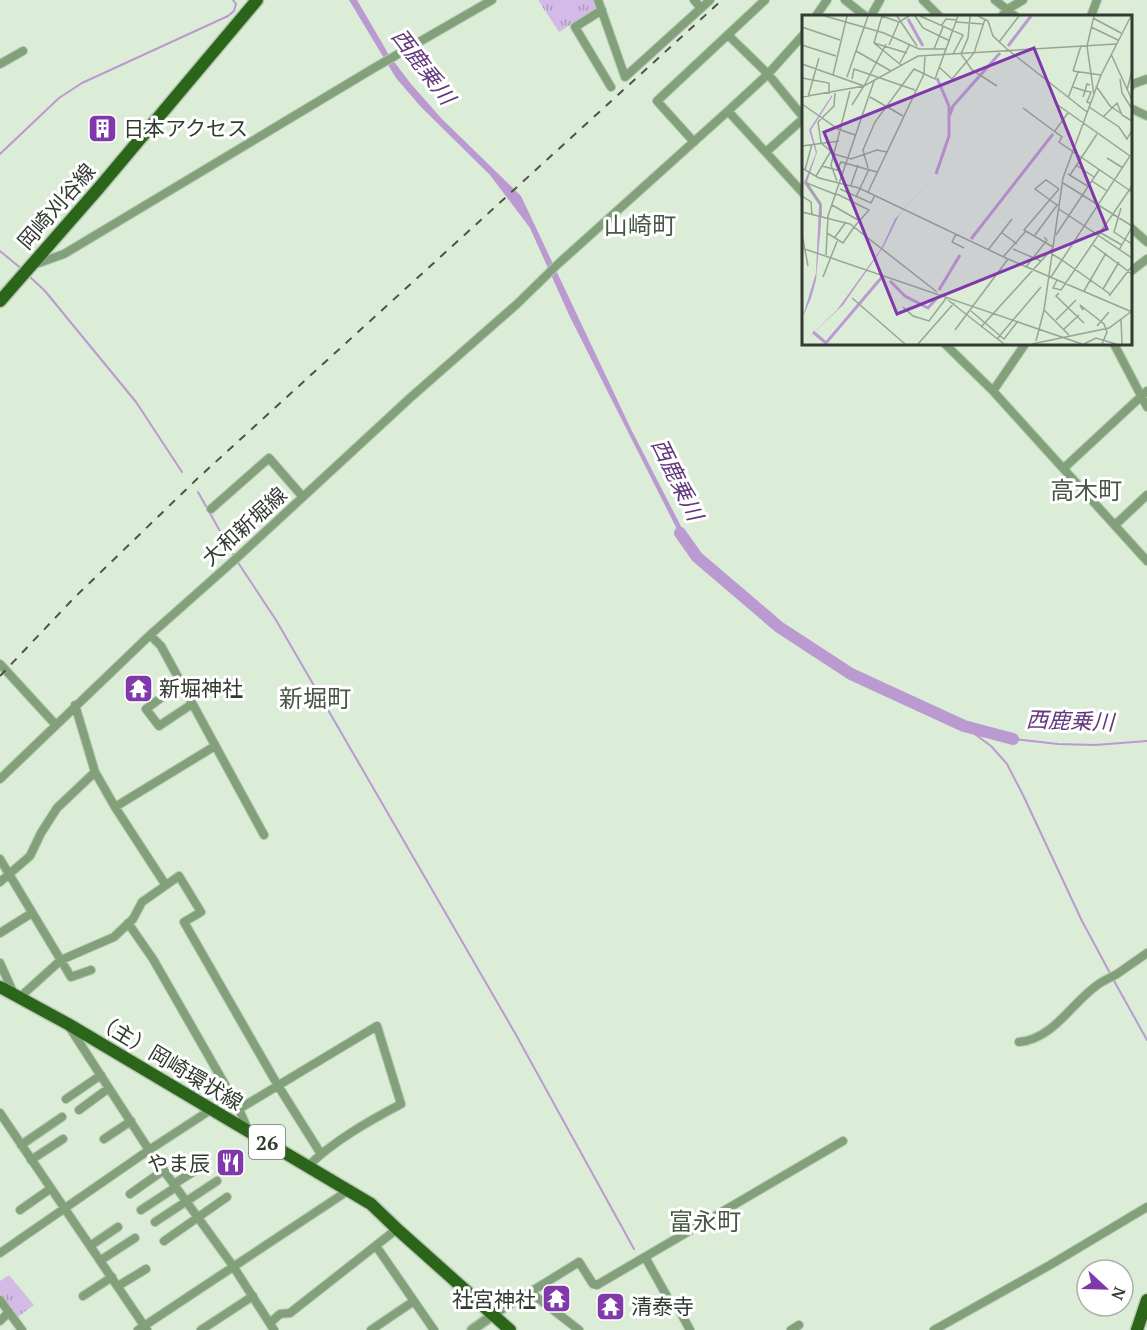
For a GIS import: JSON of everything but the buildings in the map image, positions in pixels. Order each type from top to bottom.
[{"type":"main road","name":"岡崎刈谷線","points":[[0,301],[98,189],[257,0]]},
{"type":"main road","name":"（主）岡崎環状線","points":[[0,987],[68,1024],[372,1204],[510,1330]]},
{"type":"main road","points":[[1137,1330],[1147,1300]]},
{"type":"street","points":[[29,266],[64,254],[492,0]]},
{"type":"street","points":[[598,0],[625,77],[710,0]]},
{"type":"street","points":[[694,0],[701,8]]},
{"type":"street","points":[[694,142],[657,101],[765,0]]},
{"type":"street","points":[[817,15],[827,0]]},
{"type":"street","points":[[845,0],[864,15]]},
{"type":"street","points":[[872,15],[880,0]]},
{"type":"street","points":[[923,0],[938,15]]},
{"type":"street","points":[[995,0],[1014,15]]},
{"type":"street","points":[[1003,15],[1023,0]]},
{"type":"street","points":[[1091,15],[1097,0]]},
{"type":"street","points":[[602,10],[575,27],[611,87]]},
{"type":"street","points":[[728,35],[768,74],[802,116]]},
{"type":"street","name":"大和新堀線","points":[[0,779],[150,634],[517,304],[768,74],[802,36]]},
{"type":"street","points":[[0,64],[22,51]]},
{"type":"street","points":[[1132,86],[1147,79]]},
{"type":"street","points":[[1132,108],[1147,116]]},
{"type":"street","points":[[728,111],[802,192]]},
{"type":"street","points":[[766,152],[802,120]]},
{"type":"street","points":[[1132,228],[1147,242]]},
{"type":"street","points":[[1132,271],[1147,259]]},
{"type":"street","points":[[946,345],[993,391],[1147,561]]},
{"type":"street","points":[[993,391],[1023,345]]},
{"type":"street","points":[[1115,345],[1144,394],[1147,406]]},
{"type":"street","points":[[1064,468],[1144,394]]},
{"type":"street","points":[[211,509],[269,458],[303,497]]},
{"type":"street","points":[[1115,525],[1147,495]]},
{"type":"street","points":[[150,634],[161,646],[264,835]]},
{"type":"street","points":[[0,664],[55,724]]},
{"type":"street","points":[[181,683],[146,709],[159,726],[192,704]]},
{"type":"street","points":[[75,705],[95,772],[165,884]]},
{"type":"street","points":[[115,807],[215,746]]},
{"type":"street","points":[[0,882],[30,856],[57,808],[95,772]]},
{"type":"street","points":[[0,859],[71,977],[91,970]]},
{"type":"street","points":[[0,963],[17,996],[61,960],[114,937],[133,919],[142,902],[179,876],[201,912],[184,921],[277,1084],[321,1154]]},
{"type":"street","points":[[0,933],[32,913]]},
{"type":"street","points":[[128,923],[153,959],[239,1109],[249,1131]]},
{"type":"street","points":[[1019,1042],[1040,1036],[1062,1019],[1097,985],[1147,953]]},
{"type":"street","points":[[68,1024],[149,1150],[233,1266],[272,1326],[280,1314],[290,1313],[397,1229]]},
{"type":"street","points":[[239,1109],[277,1084],[377,1026],[401,1104],[370,1121],[321,1154],[308,1166]]},
{"type":"street","points":[[66,1099],[101,1075]]},
{"type":"street","points":[[79,1110],[110,1089]]},
{"type":"street","points":[[0,1253],[212,1109]]},
{"type":"street","points":[[0,1113],[50,1189],[101,1260],[143,1328],[349,1190]]},
{"type":"street","points":[[21,1145],[62,1117]]},
{"type":"street","points":[[104,1139],[131,1121]]},
{"type":"street","points":[[31,1160],[63,1139]]},
{"type":"street","points":[[472,1330],[579,1262],[593,1284],[597,1285],[843,1141]]},
{"type":"street","points":[[141,1210],[204,1165]]},
{"type":"street","points":[[130,1194],[164,1170]]},
{"type":"street","points":[[155,1222],[217,1181]]},
{"type":"street","points":[[20,1210],[50,1189]]},
{"type":"street","points":[[164,1241],[227,1197]]},
{"type":"street","points":[[934,1330],[1050,1266],[1147,1206]]},
{"type":"street","points":[[90,1246],[118,1227]]},
{"type":"street","points":[[101,1260],[135,1238]]},
{"type":"street","points":[[376,1246],[434,1330]]},
{"type":"street","points":[[645,1257],[669,1300],[676,1304],[690,1330]]},
{"type":"street","points":[[118,1286],[146,1269]]},
{"type":"street","points":[[83,1296],[112,1277]]},
{"type":"street","points":[[530,1292],[579,1330]]},
{"type":"street","points":[[201,1330],[253,1296]]},
{"type":"street","points":[[0,1299],[22,1330]]},
{"type":"street","points":[[371,1330],[414,1301]]},
{"type":"street","points":[[0,1321],[9,1312]]},
{"type":"street","points":[[791,1330],[800,1325]]},
{"type":"green space","points":[[538,0],[595,0],[597,8],[559,32]]},
{"type":"green space","points":[[9,1275],[34,1305],[16,1318],[0,1294],[0,1281]]},
{"type":"shaded area","points":[[349,0],[357,0],[389,55],[411,84],[441,118],[521,196],[631,429],[689,542],[686,547],[570,317],[530,228],[490,175],[421,107],[396,78]]},
{"type":"waterway","points":[[0,154],[59,98],[82,83],[228,16],[234,11],[236,4],[233,0]]},
{"type":"waterway","points":[[0,251],[23,270]]},
{"type":"waterway","points":[[29,276],[45,291],[136,402],[182,472]]},
{"type":"waterway","points":[[198,492],[234,556]]},
{"type":"waterway","name":"西鹿乗川","points":[[680,533],[697,557],[779,627],[851,674],[964,726],[1013,739]]},
{"type":"waterway","points":[[237,561],[276,620],[515,1033],[634,1249]]},
{"type":"waterway","points":[[964,726],[991,746],[1007,764],[1082,921],[1111,975]]},
{"type":"waterway","name":"西鹿乗川","points":[[1013,739],[1095,745],[1147,741]]},
{"type":"waterway","points":[[1113,979],[1147,1040]]},
{"type":"railway","points":[[0,676],[74,598],[198,478],[722,0]]},
{"type":"place","name":"日本アクセス","points":[[102,128]]},
{"type":"place","name":"新堀神社","points":[[138,688]]},
{"type":"place","name":"やま辰","points":[[231,1163]]},
{"type":"place","name":"社宮神社","points":[[557,1299]]},
{"type":"place","name":"清泰寺","points":[[610,1306]]},
{"type":"district","name":"山崎町","points":[[640,225]]},
{"type":"district","name":"高木町","points":[[1086,490]]},
{"type":"district","name":"新堀町","points":[[315,698]]},
{"type":"district","name":"富永町","points":[[705,1221]]}]
